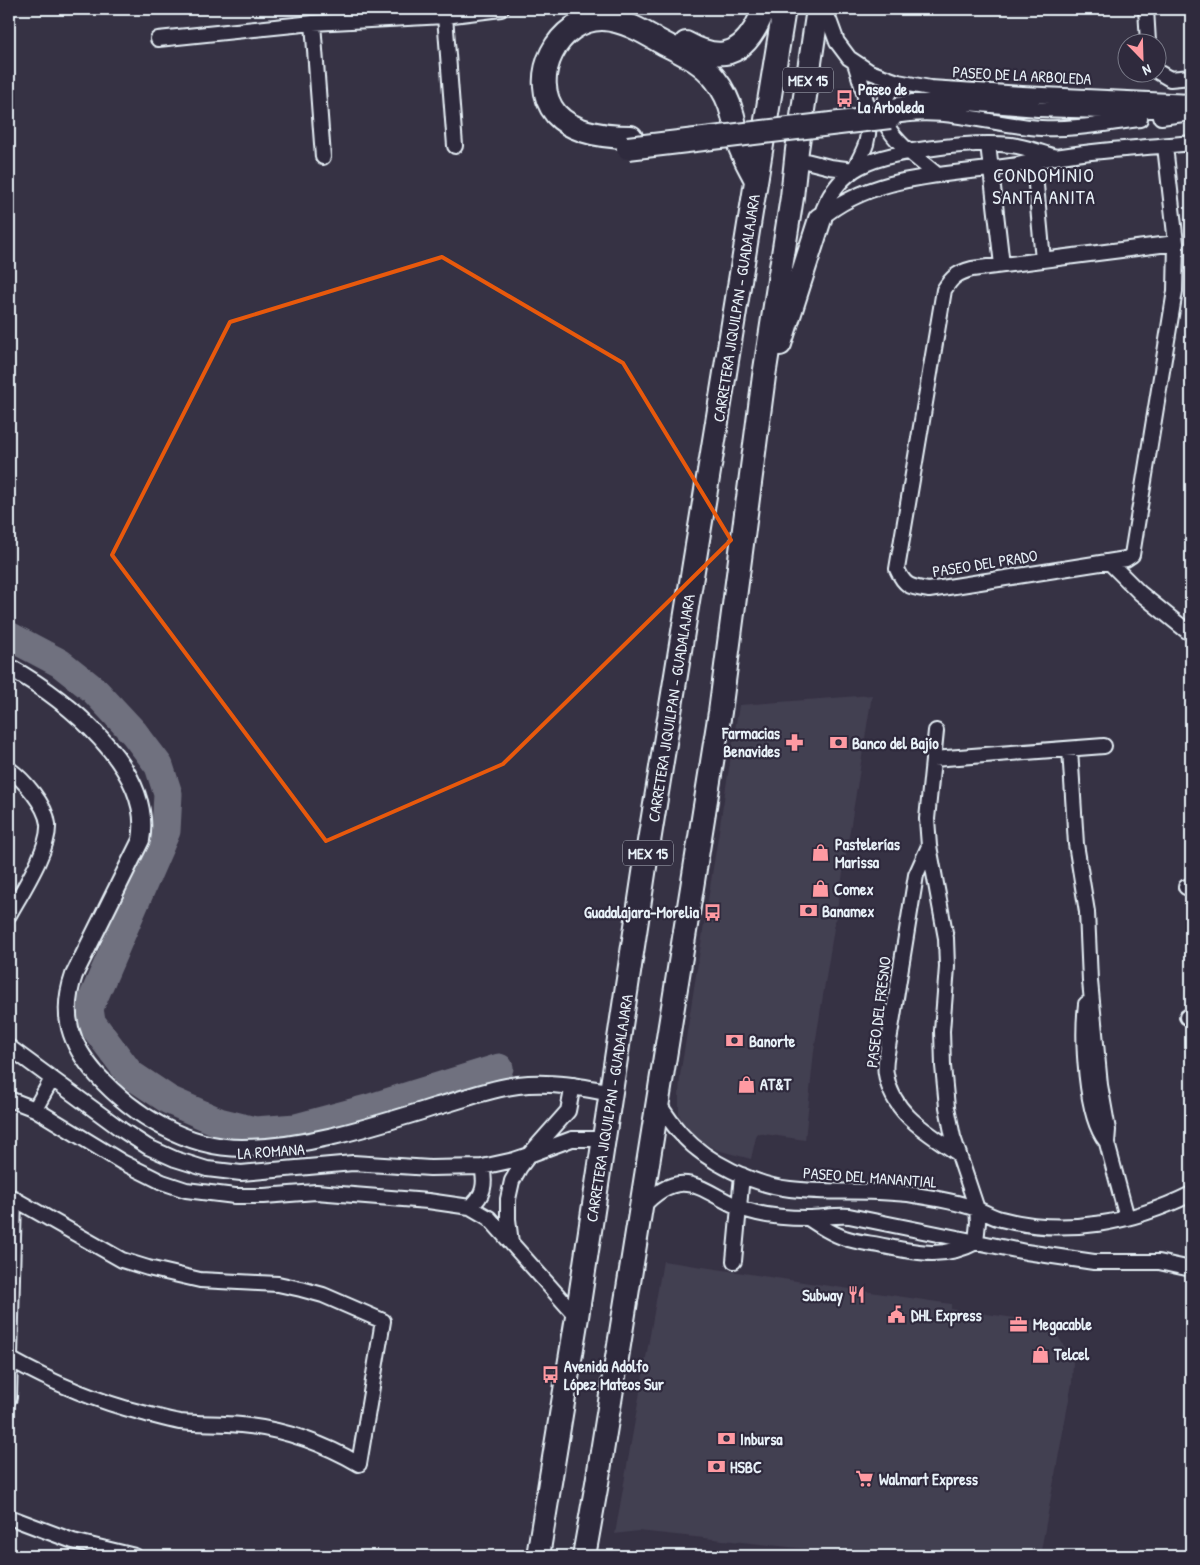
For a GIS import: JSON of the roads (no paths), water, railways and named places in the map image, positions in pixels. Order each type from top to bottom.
[{"type":"highway","points":[[590,9],[560,23],[540,46],[533,67],[532,79],[535,97],[546,119],[567,137],[584,144],[604,149],[629,142],[889,112]]},
{"type":"highway","points":[[619,9],[633,13],[698,50],[709,54],[716,54],[730,52],[743,45],[755,29],[764,9]]},
{"type":"highway","points":[[761,150],[754,111],[769,9]]},
{"type":"highway","name":"CARRETERA JIQUILPAN - GUADALAJARA","points":[[538,1556],[605,1140],[646,860],[784,9]]},
{"type":"highway","points":[[792,197],[806,161],[813,133],[826,12]]},
{"type":"highway","name":"MEX 15","points":[[584,1556],[720,712],[764,376],[792,197],[797,150],[826,12]]},
{"type":"highway","points":[[629,142],[572,126],[561,118],[547,98],[546,67],[552,51],[564,36],[577,25],[602,19],[628,25],[700,63],[716,80],[729,104],[733,114],[738,141],[756,180]]},
{"type":"highway","points":[[764,376],[778,351],[820,219]]},
{"type":"street","points":[[158,39],[313,23],[446,16],[501,9]]},
{"type":"street","points":[[1146,9],[1147,32]]},
{"type":"street","name":"PASEO DE LA ARBOLEDA","points":[[826,12],[837,42],[855,63],[880,77],[898,82],[930,88],[1191,102]]},
{"type":"street","points":[[446,16],[455,146]]},
{"type":"street","points":[[313,23],[323,157]]},
{"type":"street","name":"PASEO DE LA ARBOLEDA","points":[[854,170],[865,145],[869,126],[869,110],[855,63]]},
{"type":"street","points":[[1168,78],[1191,77]]},
{"type":"street","points":[[898,82],[886,96],[883,103],[883,113],[888,128],[936,174]]},
{"type":"street","name":"PASEO DE LA ARBOLEDA","points":[[889,112],[912,102],[942,101],[1038,109],[1136,112],[1159,110],[1191,102]]},
{"type":"street","points":[[889,112],[943,114],[983,118],[1019,125],[1057,128],[1191,113]]},
{"type":"street","name":"PASEO DE LA ARBOLEDA","points":[[820,219],[848,198],[867,191],[936,174],[991,168],[1033,156],[1055,157],[1191,142]]},
{"type":"street","name":"PASEO DE LA ARBOLEDA","points":[[820,219],[830,196],[845,177],[866,164],[911,152],[972,144],[1011,145],[1033,156]]},
{"type":"street","points":[[988,144],[1002,265]]},
{"type":"street","name":"PASEO DEL PRADO","points":[[1165,146],[1176,243],[1175,291],[1134,551],[1130,558],[929,590],[912,587],[903,582],[897,569],[944,290],[951,279],[959,272],[1002,265],[1176,243]]},
{"type":"street","points":[[1033,156],[1043,260]]},
{"type":"street","points":[[806,161],[854,170]]},
{"type":"street","points":[[1109,562],[1140,593],[1187,631]]},
{"type":"street","points":[[9,667],[70,708],[87,725],[127,773],[140,802],[143,822],[140,840],[74,975],[68,990],[66,1006],[68,1024],[84,1060],[106,1084],[130,1105],[152,1120],[179,1134],[208,1143],[241,1148],[320,1138],[360,1130],[516,1085],[538,1083],[572,1085],[612,1093]]},
{"type":"street","name":"PASEO DEL FRESNO","points":[[936,731],[927,819],[929,846],[946,938],[947,967],[942,1031],[943,1066],[947,1107],[959,1154],[977,1209],[976,1242]]},
{"type":"street","points":[[933,759],[1104,746]]},
{"type":"street","points":[[1070,748],[1076,844],[1087,912],[1090,981],[1084,1031],[1086,1068],[1099,1133],[1107,1143],[1128,1218]]},
{"type":"street","points":[[9,769],[16,774],[34,795],[45,813],[48,825],[47,839],[40,857],[9,915]]},
{"type":"street","name":"PASEO DEL FRESNO","points":[[929,846],[916,875],[885,1072],[894,1098],[910,1120],[959,1154]]},
{"type":"street","name":"LA ROMANA","points":[[9,1046],[122,1130],[148,1147],[175,1159],[207,1169],[241,1173],[353,1163],[430,1168],[482,1167],[514,1160],[572,1140],[605,1140]]},
{"type":"street","points":[[35,1108],[52,1079]]},
{"type":"street","points":[[511,1243],[508,1200],[512,1181],[529,1155],[568,1111],[572,1085]]},
{"type":"street","points":[[9,1099],[35,1108],[122,1162],[162,1182],[186,1190],[235,1196],[316,1192],[428,1201],[470,1207],[489,1218],[577,1318]]},
{"type":"street","name":"PASEO DEL MANANTIAL","points":[[658,1103],[684,1137],[718,1162],[742,1175],[765,1184],[786,1189],[912,1194],[941,1199],[977,1209],[998,1219],[1032,1226],[1069,1228],[1128,1218],[1170,1204],[1191,1194]]},
{"type":"street","points":[[470,1207],[478,1200],[484,1190],[485,1178],[482,1167]]},
{"type":"street","points":[[734,1261],[742,1175]]},
{"type":"street","points":[[641,1208],[649,1199],[664,1188],[685,1183],[708,1190],[740,1208],[757,1213],[781,1217],[808,1218],[832,1215],[849,1216],[1026,1252],[1094,1262],[1159,1262],[1191,1269]]},
{"type":"street","points":[[9,1398],[11,1197],[122,1260],[200,1280],[278,1284],[301,1289],[323,1295],[382,1321],[359,1464],[317,1443],[269,1430],[241,1425],[179,1422],[108,1404],[47,1380],[10,1359]]},
{"type":"street","points":[[808,1218],[825,1229],[845,1238],[910,1251],[934,1254],[954,1252],[976,1242]]},
{"type":"street","points":[[9,1517],[73,1542],[135,1556]]},
{"type":"waterway","points":[[9,636],[60,663],[94,690],[134,733],[159,766],[168,794],[166,831],[89,1008],[91,1022],[130,1074],[169,1100],[219,1122],[255,1131],[296,1128],[367,1109],[499,1068]]},
{"type":"place","name":"Paseo de La Arboleda","points":[[844,98]]},
{"type":"place","name":"Farmacias Benavides","points":[[794,742]]},
{"type":"place","name":"Banco del Bajío","points":[[838,743]]},
{"type":"place","name":"Pastelerías Marissa","points":[[821,853]]},
{"type":"place","name":"Comex","points":[[820,889]]},
{"type":"place","name":"Banamex","points":[[808,911]]},
{"type":"place","name":"Guadalajara-Morelia","points":[[713,912]]},
{"type":"place","name":"Banorte","points":[[735,1041]]},
{"type":"place","name":"AT&T","points":[[746,1084]]},
{"type":"place","name":"Subway","points":[[857,1295]]},
{"type":"place","name":"DHL Express","points":[[897,1315]]},
{"type":"place","name":"Megacable","points":[[1019,1324]]},
{"type":"place","name":"Telcel","points":[[1040,1354]]},
{"type":"place","name":"Avenida Adolfo López Mateos Sur","points":[[550,1375]]},
{"type":"place","name":"Inbursa","points":[[726,1439]]},
{"type":"place","name":"HSBC","points":[[716,1467]]},
{"type":"place","name":"Walmart Express","points":[[865,1479]]},
{"type":"district","name":"CONDOMINIO SANTA ANITA","points":[[1044,186]]}]
